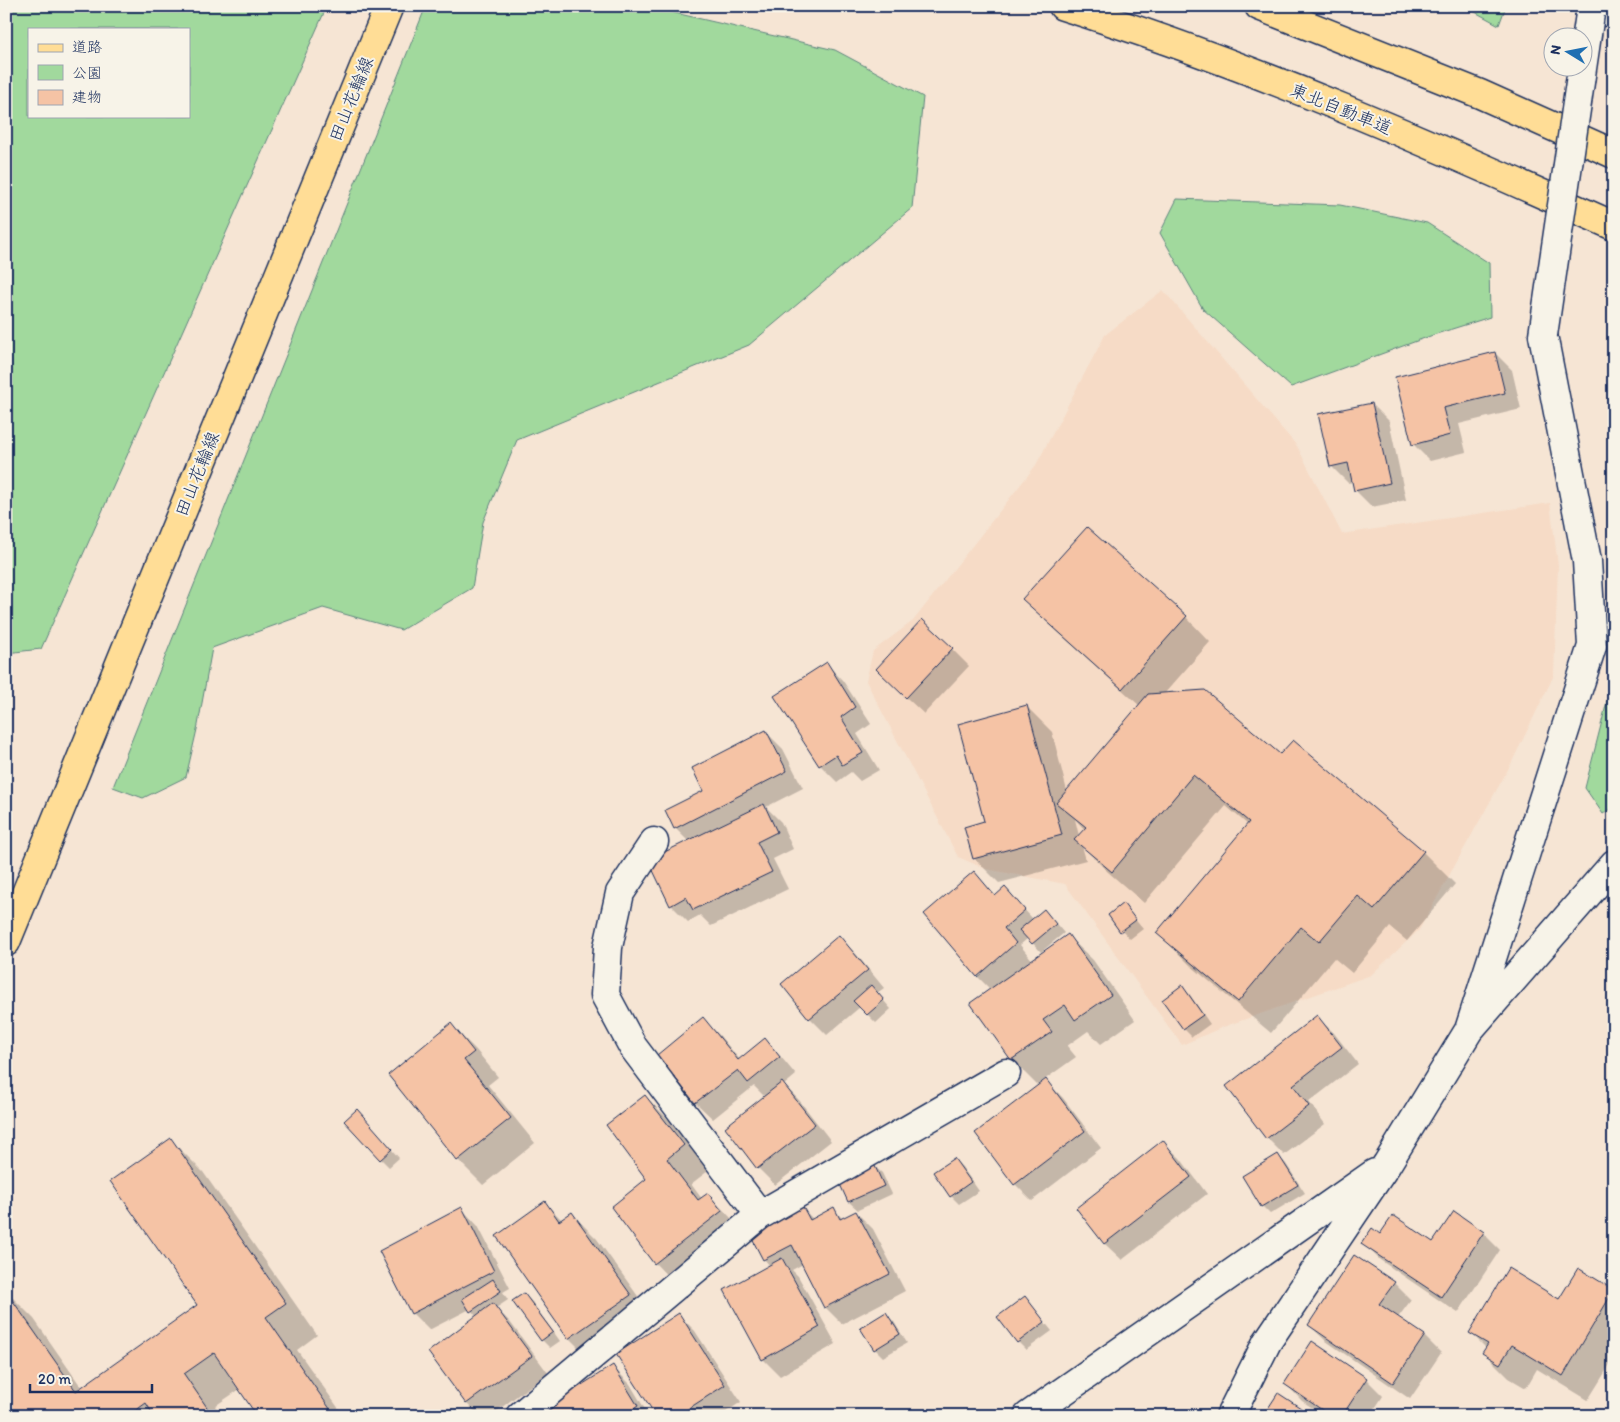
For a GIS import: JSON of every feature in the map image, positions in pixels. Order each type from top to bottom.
[{"type":"main road","name":"田山花輪線","points":[[6,942],[389,6]]},
{"type":"main road","name":"東北自動車道","points":[[1064,6],[1130,27],[1287,86],[1456,155],[1614,226]]},
{"type":"main road","points":[[1259,6],[1480,94],[1614,154]]},
{"type":"street","points":[[1469,1030],[1592,646],[1587,561],[1543,335],[1598,10]]},
{"type":"street","points":[[654,842],[620,893],[608,946],[605,995],[633,1047],[760,1215]]},
{"type":"street","points":[[1230,1416],[1267,1342],[1387,1164],[1469,1030],[1614,864]]},
{"type":"street","points":[[520,1416],[760,1215],[1006,1074]]},
{"type":"street","points":[[1028,1416],[1387,1164]]},
{"type":"shaded area","points":[[1163,290],[1297,446],[1342,534],[1550,503],[1558,565],[1554,675],[1511,764],[1419,930],[1371,975],[1223,1027],[1182,1045],[1065,884],[986,869],[958,857],[866,681],[873,651],[913,621],[1036,465],[1105,335]]},
{"type":"green space","points":[[6,6],[327,6],[41,649],[6,653]]},
{"type":"green space","points":[[426,6],[645,6],[835,50],[923,97],[912,208],[749,345],[517,440],[483,522],[472,588],[401,630],[323,608],[212,648],[186,777],[143,798],[113,787]]},
{"type":"green space","points":[[1464,6],[1506,6],[1499,25]]},
{"type":"green space","points":[[1177,199],[1340,205],[1427,223],[1489,263],[1490,317],[1433,335],[1291,387],[1203,309],[1160,233]]},
{"type":"green space","points":[[1614,674],[1614,807],[1603,814],[1585,788]]},
{"type":"building","points":[[1495,352],[1505,393],[1443,408],[1450,435],[1412,445],[1395,377]]},
{"type":"building","points":[[1372,403],[1390,483],[1354,491],[1348,463],[1330,467],[1318,414]]},
{"type":"building","points":[[1087,527],[1187,616],[1122,689],[1022,599]]},
{"type":"building","points":[[922,619],[953,648],[906,698],[876,669]]},
{"type":"building","points":[[827,662],[855,707],[841,717],[863,753],[842,765],[836,755],[819,766],[774,696]]},
{"type":"building","points":[[1205,690],[1280,754],[1293,740],[1424,851],[1374,910],[1358,896],[1319,942],[1301,927],[1238,1002],[1156,933],[1249,822],[1193,775],[1112,872],[1074,840],[1086,827],[1056,803],[1148,694]]},
{"type":"building","points":[[1027,705],[1062,835],[973,859],[964,827],[984,821],[958,724]]},
{"type":"building","points":[[766,730],[787,771],[674,829],[665,810],[703,791],[692,768]]},
{"type":"building","points":[[764,804],[777,832],[757,842],[772,872],[693,910],[686,897],[670,906],[648,860]]},
{"type":"building","points":[[974,871],[995,896],[1005,887],[1025,910],[1004,928],[1016,943],[977,977],[924,914]]},
{"type":"building","points":[[1123,903],[1136,920],[1120,932],[1108,915]]},
{"type":"building","points":[[1044,909],[1056,924],[1032,944],[1019,930]]},
{"type":"building","points":[[1068,934],[1111,995],[1075,1020],[1065,1005],[1043,1020],[1052,1032],[1011,1060],[970,1003]]},
{"type":"building","points":[[839,935],[868,970],[809,1019],[781,984]]},
{"type":"building","points":[[871,985],[884,1000],[867,1015],[853,1001]]},
{"type":"building","points":[[1182,985],[1203,1015],[1183,1029],[1162,1000]]},
{"type":"building","points":[[1317,1015],[1342,1047],[1293,1085],[1309,1106],[1266,1139],[1226,1086]]},
{"type":"building","points":[[703,1017],[738,1060],[765,1038],[780,1057],[748,1083],[738,1070],[695,1103],[657,1055]]},
{"type":"building","points":[[451,1023],[474,1052],[464,1060],[511,1118],[457,1161],[388,1075]]},
{"type":"building","points":[[1046,1079],[1085,1131],[1014,1185],[975,1133]]},
{"type":"building","points":[[782,1082],[815,1124],[757,1169],[725,1127]]},
{"type":"building","points":[[645,1095],[684,1145],[667,1159],[698,1200],[708,1193],[722,1211],[654,1264],[611,1207],[646,1179],[606,1125]]},
{"type":"building","points":[[357,1109],[392,1149],[380,1160],[344,1121]]},
{"type":"building","points":[[171,1138],[286,1303],[266,1317],[335,1416],[257,1416],[214,1353],[184,1374],[213,1416],[154,1416],[146,1403],[128,1416],[6,1416],[6,1291],[76,1391],[197,1305],[110,1181]]},
{"type":"building","points":[[1163,1140],[1191,1177],[1104,1244],[1076,1208]]},
{"type":"building","points":[[1278,1154],[1298,1185],[1261,1207],[1242,1176]]},
{"type":"building","points":[[954,1158],[971,1182],[950,1197],[933,1172]]},
{"type":"building","points":[[874,1164],[884,1186],[848,1202],[838,1180]]},
{"type":"building","points":[[545,1201],[559,1221],[572,1212],[631,1295],[568,1339],[496,1236]]},
{"type":"building","points":[[462,1207],[494,1271],[411,1314],[379,1251]]},
{"type":"building","points":[[803,1207],[810,1220],[834,1207],[840,1219],[856,1211],[890,1274],[824,1308],[792,1245],[763,1260],[750,1235]]},
{"type":"building","points":[[1454,1211],[1484,1232],[1441,1297],[1361,1244],[1372,1228],[1380,1234],[1393,1215],[1433,1242]]},
{"type":"building","points":[[1354,1255],[1395,1282],[1379,1304],[1425,1335],[1393,1383],[1308,1325]]},
{"type":"building","points":[[782,1258],[820,1327],[762,1360],[724,1290]]},
{"type":"building","points":[[1508,1268],[1559,1299],[1578,1268],[1614,1290],[1563,1376],[1512,1345],[1500,1364],[1482,1353],[1488,1344],[1469,1333]]},
{"type":"building","points":[[493,1279],[501,1291],[470,1312],[462,1299]]},
{"type":"building","points":[[524,1293],[553,1332],[541,1341],[512,1301]]},
{"type":"building","points":[[1025,1296],[1045,1322],[1017,1343],[997,1317]]},
{"type":"building","points":[[493,1303],[532,1356],[466,1404],[428,1352]]},
{"type":"building","points":[[886,1312],[900,1334],[874,1350],[860,1328]]},
{"type":"building","points":[[679,1313],[725,1385],[677,1416],[656,1416],[616,1354]]},
{"type":"building","points":[[1312,1341],[1367,1378],[1342,1416],[1331,1416],[1284,1384]]},
{"type":"building","points":[[613,1365],[638,1406],[623,1416],[533,1416]]},
{"type":"building","points":[[1278,1393],[1313,1416],[1263,1416]]}]
